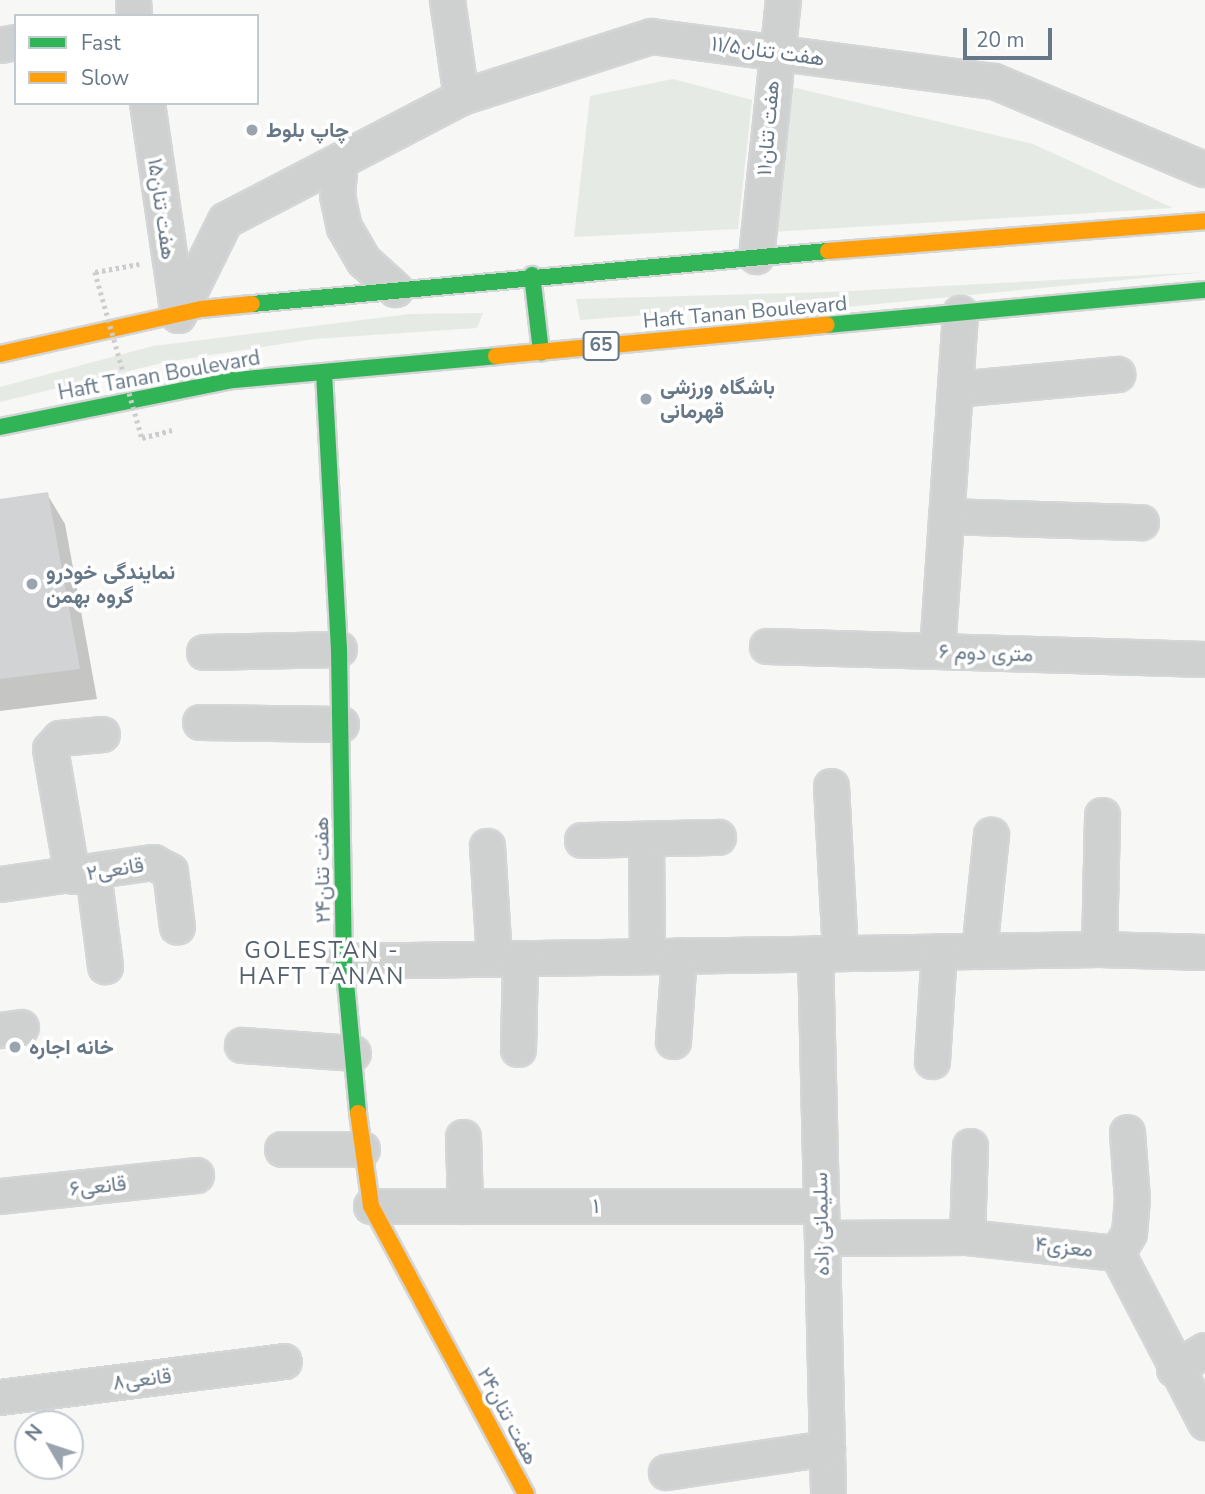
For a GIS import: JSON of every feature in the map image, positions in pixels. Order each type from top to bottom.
[{"type":"main road","points":[[0,354],[178,314],[395,289],[756,256],[1205,221]]},
{"type":"main road","points":[[531,275],[541,352]]},
{"type":"main road","name":"Haft Tanan Boulevard","points":[[0,428],[234,380],[1205,290]]},
{"type":"main road","name":"هفت تنان۲۴","points":[[324,373],[340,649],[345,961],[362,1149],[371,1206],[526,1494]]},
{"type":"street","points":[[447,0],[461,97]]},
{"type":"street","name":"هفت تنان۱۱","points":[[756,256],[775,52],[783,0]]},
{"type":"street","name":"۱۱/۵هفت تنان","points":[[178,314],[225,220],[461,97],[651,36],[994,81],[1204,166]]},
{"type":"street","name":"هفت تنان۱۵","points":[[147,105],[178,314]]},
{"type":"street","points":[[340,161],[337,195],[344,227],[364,261],[395,289]]},
{"type":"street","points":[[936,651],[960,313]]},
{"type":"street","points":[[956,389],[1117,374]]},
{"type":"street","points":[[946,516],[1142,522]]},
{"type":"street","name":"۶ متری دوم","points":[[766,646],[1205,659]]},
{"type":"street","points":[[204,652],[340,649]]},
{"type":"street","points":[[200,722],[341,724]]},
{"type":"street","points":[[102,734],[60,738],[50,749],[105,966]]},
{"type":"street","name":"سلیمانی زاده","points":[[828,1494],[821,1222],[831,786]]},
{"type":"street","points":[[1099,949],[1102,815]]},
{"type":"street","points":[[979,951],[991,835]]},
{"type":"street","points":[[582,840],[718,837]]},
{"type":"street","points":[[646,839],[673,1041]]},
{"type":"street","points":[[487,846],[507,958],[518,1049]]},
{"type":"street","name":"۲قانعی","points":[[0,884],[153,862],[170,871],[177,927]]},
{"type":"street","points":[[345,961],[1099,949],[1205,952]]},
{"type":"street","points":[[932,1061],[939,951]]},
{"type":"street","points":[[242,1045],[353,1054]]},
{"type":"street","points":[[1118,1253],[1129,1233],[1132,1199],[1127,1132]]},
{"type":"street","points":[[463,1137],[465,1206]]},
{"type":"street","points":[[967,1237],[970,1146]]},
{"type":"street","points":[[282,1149],[362,1149]]},
{"type":"street","name":"۶قانعی","points":[[0,1196],[196,1175]]},
{"type":"street","name":"۱","points":[[371,1206],[465,1206],[821,1222]]},
{"type":"street","name":"۴معزی","points":[[821,1222],[1118,1253],[1174,1368],[1205,1422]]},
{"type":"street","points":[[1174,1368],[1205,1350]]},
{"type":"street","name":"۸قانعی","points":[[0,1397],[284,1361]]},
{"type":"street","points":[[666,1472],[827,1448]]},
{"type":"path","points":[[125,267],[95,272],[142,438],[173,430]]},
{"type":"shaded area","points":[[673,79],[752,100],[738,229],[574,237],[590,96]]},
{"type":"shaded area","points":[[792,87],[1033,144],[1173,208],[772,232]]},
{"type":"shaded area","points":[[1205,272],[806,311],[728,309],[580,320],[576,299],[830,292]]},
{"type":"shaded area","points":[[483,313],[477,328],[314,339],[166,362],[0,402],[0,387],[153,346],[410,314]]},
{"type":"building","name":"نمایندگی خودرو گروه بهمن","points":[[48,492],[80,669],[0,679],[0,499]]},
{"type":"traffic: fast","points":[[252,304],[828,251]]},
{"type":"traffic: fast","points":[[532,275],[541,352]]},
{"type":"traffic: fast","points":[[827,325],[1205,290]]},
{"type":"traffic: fast","points":[[0,427],[234,380],[496,356]]},
{"type":"traffic: fast","points":[[324,373],[339,649],[344,961],[358,1113]]},
{"type":"traffic: slow","points":[[828,251],[1205,221]]},
{"type":"traffic: slow","points":[[0,354],[201,309],[252,304]]},
{"type":"traffic: slow","points":[[496,356],[827,325]]},
{"type":"traffic: slow","points":[[358,1113],[371,1206],[526,1494]]},
{"type":"place","name":"چاپ بلوط","points":[[252,130]]},
{"type":"place","name":"باشگاه ورزشی قهرمانی","points":[[646,399]]},
{"type":"place","name":"نمایندگی خودرو گروه بهمن","points":[[32,584]]},
{"type":"place","name":"خانه اجاره","points":[[15,1047]]},
{"type":"district","name":"GOLESTAN - HAFT TANAN","points":[[322,964]]}]
